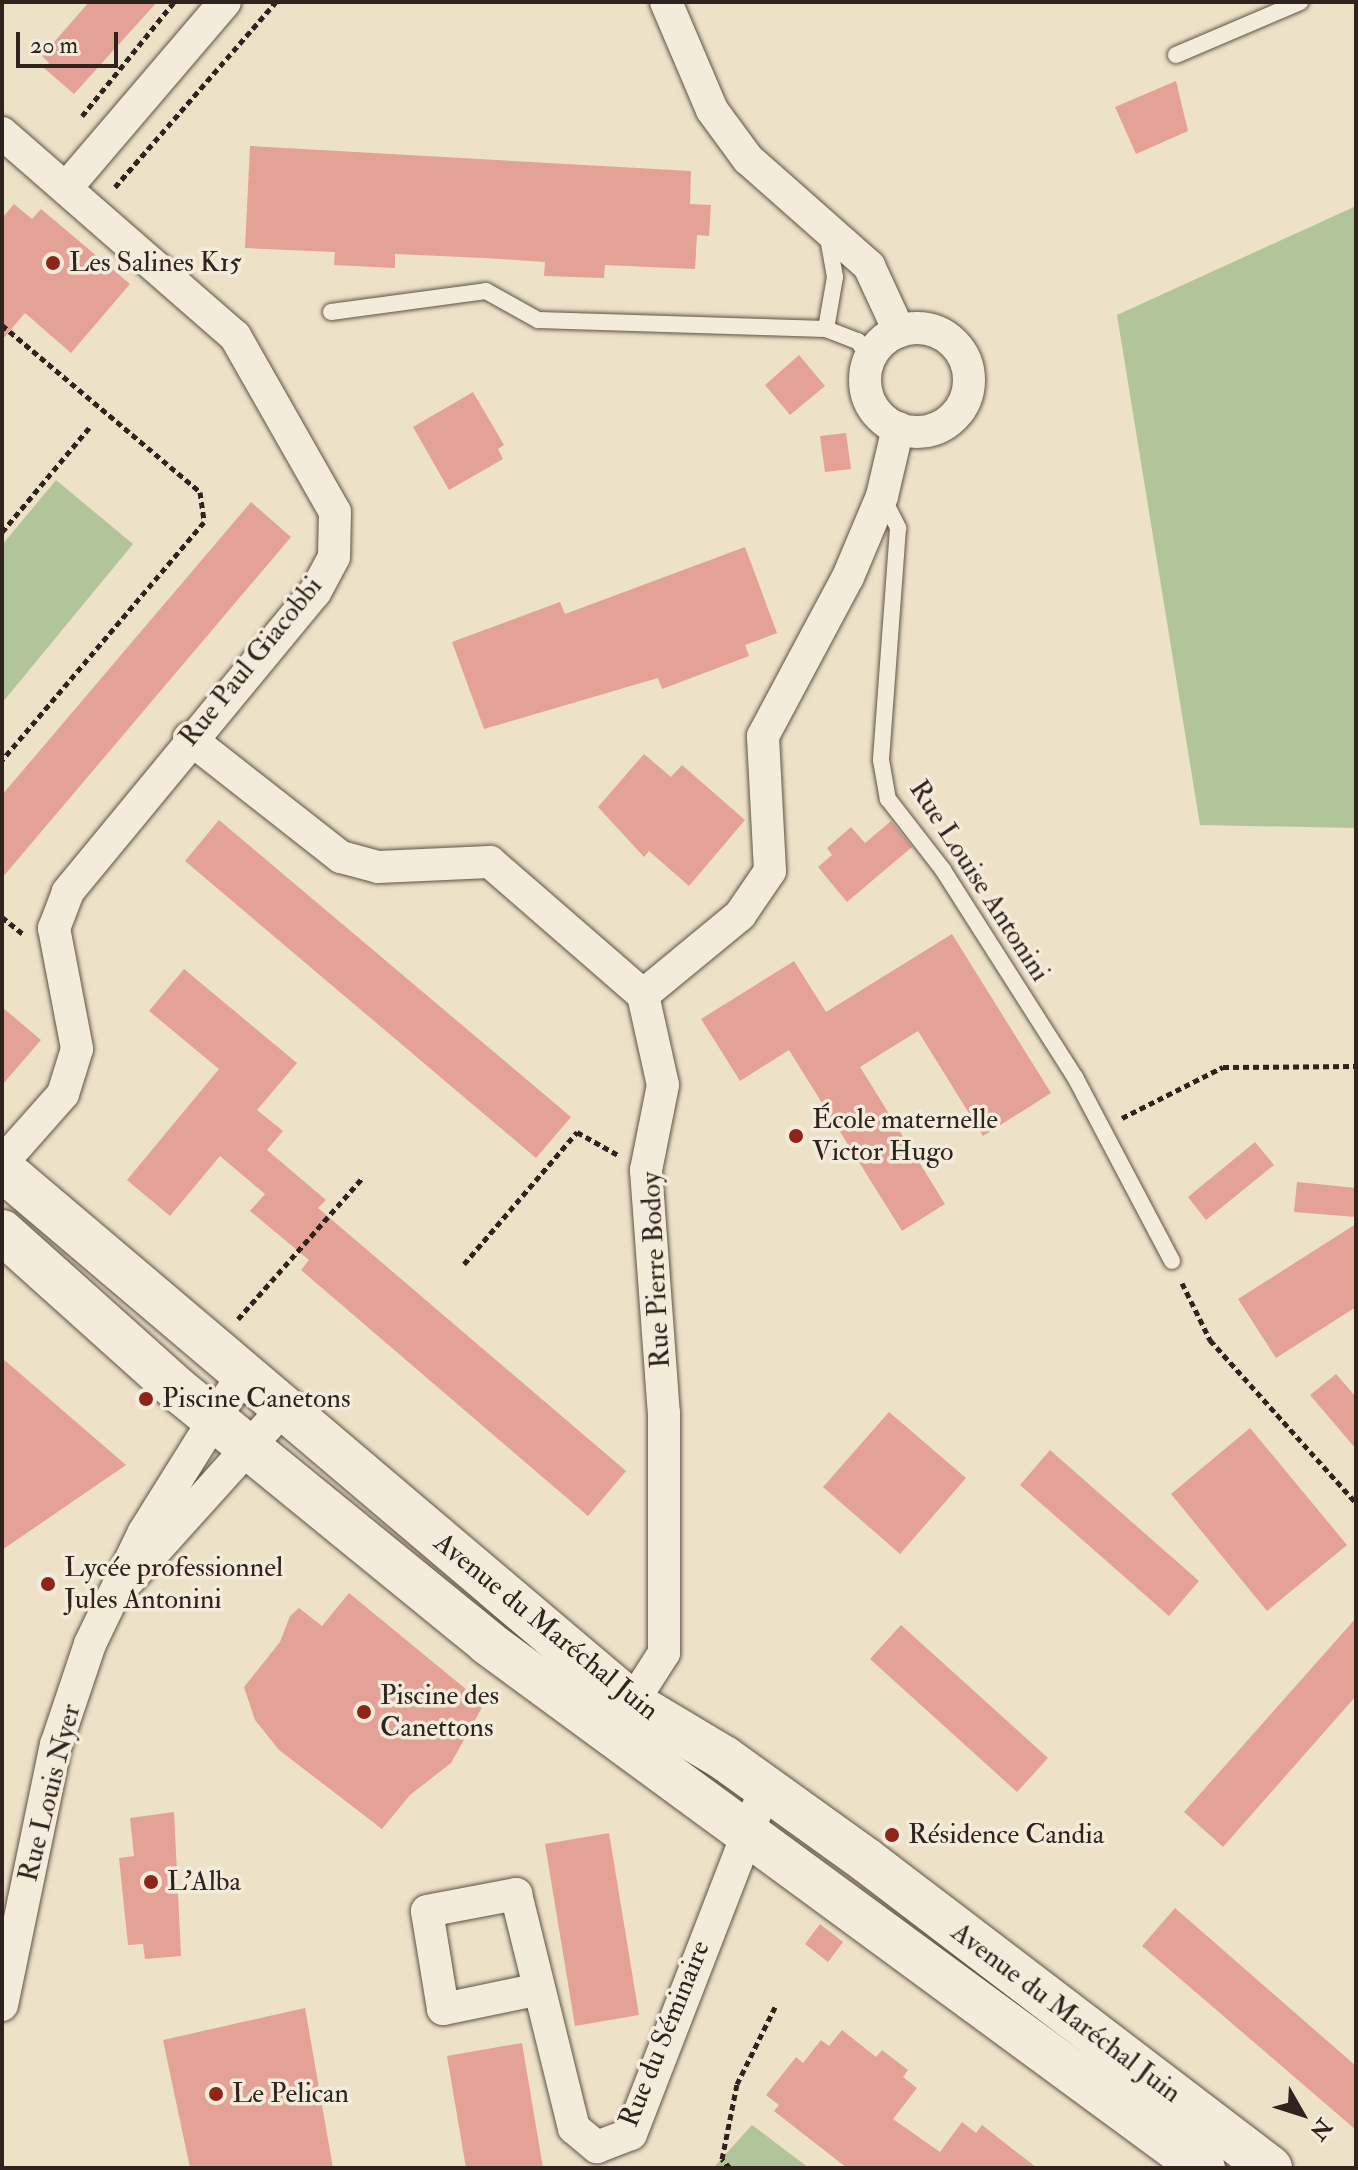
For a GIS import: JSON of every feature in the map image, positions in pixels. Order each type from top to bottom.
[{"type":"main road","name":"Avenue du Maréchal Juin","points":[[2,1166],[226,1363],[632,1703],[765,1789],[1270,2168]]},
{"type":"main road","name":"Avenue du Maréchal Juin","points":[[2,1232],[245,1446],[609,1737],[746,1830],[1203,2168]]},
{"type":"street","points":[[67,187],[225,2]]},
{"type":"street","points":[[666,2],[712,110],[748,159],[869,266],[899,331]]},
{"type":"street","name":"Rue Paul Giacobbi","points":[[2,133],[235,336],[335,512],[334,557],[315,592],[189,738],[68,892],[54,928],[77,1049],[63,1094],[2,1166]]},
{"type":"street","points":[[899,331],[947,337],[970,380],[946,423],[932,430],[898,428],[867,395],[869,358],[899,331]]},
{"type":"street","points":[[189,738],[341,857],[378,867],[490,862],[643,995],[740,915],[770,871],[763,736],[882,496],[898,428]]},
{"type":"street","name":"Rue Pierre Bodoy","points":[[632,1703],[664,1653],[664,1413],[646,1170],[663,1085],[643,995]]},
{"type":"street","name":"Rue Louis Nyer","points":[[2,2005],[56,1745],[90,1644],[213,1417],[226,1363]]},
{"type":"street","name":"Rue Louis Nyer","points":[[120,1588],[167,1545],[245,1446],[282,1410]]},
{"type":"street","name":"Rue du Séminaire","points":[[535,1990],[574,2128],[597,2147],[631,2134],[746,1830],[765,1789]]},
{"type":"lane","points":[[1176,55],[1300,2]]},
{"type":"lane","points":[[826,329],[835,277],[827,231]]},
{"type":"lane","points":[[331,312],[486,291],[538,320],[826,329],[858,341],[869,358]]},
{"type":"lane","name":"Rue Louise Antonini","points":[[882,496],[898,528],[881,760],[888,799],[943,870],[1104,1127],[1172,1261]]},
{"type":"path","points":[[115,187],[276,2]]},
{"type":"path","points":[[2,325],[200,492],[204,522],[2,760]]},
{"type":"path","points":[[2,532],[89,428]]},
{"type":"path","points":[[1104,1127],[1223,1067],[1356,1066]]},
{"type":"path","points":[[464,1264],[577,1132],[608,1155],[651,1153]]},
{"type":"path","points":[[226,1363],[363,1177]]},
{"type":"path","points":[[1172,1261],[1210,1340],[1356,1503]]},
{"type":"path","points":[[730,2168],[722,2159],[737,2084],[775,2007]]},
{"type":"green space","points":[[1356,206],[1356,828],[1200,825],[1117,315]]},
{"type":"green space","points":[[56,480],[133,544],[2,703],[2,545]]},
{"type":"green space","points":[[752,2125],[809,2168],[713,2168]]},
{"type":"building","points":[[89,2],[157,2],[74,94],[44,68],[49,63],[42,56]]},
{"type":"building","points":[[1176,81],[1188,131],[1136,154],[1115,107]]},
{"type":"building","points":[[250,146],[691,171],[690,204],[711,205],[709,236],[697,235],[695,269],[605,265],[604,278],[544,276],[545,262],[395,254],[395,268],[334,265],[335,252],[245,248]]},
{"type":"building","name":"Les Salines K15","points":[[14,204],[32,219],[41,209],[130,284],[71,353],[25,313],[2,340],[2,218]]},
{"type":"building","points":[[799,355],[825,386],[790,415],[765,385]]},
{"type":"building","points":[[473,392],[504,445],[498,449],[503,459],[449,490],[413,427]]},
{"type":"building","points":[[846,433],[851,469],[825,472],[820,436]]},
{"type":"building","points":[[251,502],[291,537],[2,878],[2,795]]},
{"type":"building","points":[[745,547],[777,633],[745,645],[749,656],[662,689],[658,678],[484,729],[452,642],[560,602],[565,614]]},
{"type":"building","points":[[644,754],[671,777],[682,765],[745,820],[689,886],[649,851],[644,857],[598,807]]},
{"type":"building","points":[[219,820],[571,1117],[536,1158],[185,861]]},
{"type":"building","points":[[891,821],[912,847],[847,902],[818,867],[832,855],[827,848],[851,827],[865,843]]},
{"type":"building","points":[[952,934],[1051,1093],[983,1136],[918,1031],[860,1067],[945,1204],[902,1231],[789,1050],[740,1081],[701,1019],[794,961],[826,1012]]},
{"type":"building","points":[[184,969],[297,1063],[257,1110],[283,1131],[267,1150],[326,1200],[318,1208],[626,1471],[588,1516],[301,1270],[309,1260],[250,1211],[265,1194],[220,1156],[170,1216],[127,1180],[219,1069],[149,1011]]},
{"type":"building","points":[[2,1007],[41,1040],[2,1085]]},
{"type":"building","points":[[1255,1142],[1274,1165],[1206,1220],[1188,1197]]},
{"type":"building","points":[[1297,1182],[1356,1188],[1356,1217],[1294,1212]]},
{"type":"building","points":[[1356,1224],[1356,1307],[1276,1358],[1238,1299]]},
{"type":"building","points":[[2,1358],[126,1465],[2,1550]]},
{"type":"building","points":[[1336,1374],[1356,1397],[1356,1449],[1310,1395]]},
{"type":"building","points":[[889,1412],[966,1478],[900,1554],[823,1487]]},
{"type":"building","points":[[1250,1428],[1347,1545],[1267,1611],[1171,1494]]},
{"type":"building","points":[[1050,1450],[1199,1581],[1169,1616],[1020,1485]]},
{"type":"building","name":"Piscine des Canettons","points":[[349,1593],[484,1704],[451,1763],[410,1795],[382,1829],[279,1750],[255,1720],[244,1687],[280,1642],[290,1616],[299,1608],[322,1626]]},
{"type":"building","points":[[1356,1618],[1356,1696],[1223,1847],[1184,1812]]},
{"type":"building","points":[[901,1625],[1048,1758],[1017,1792],[870,1659]]},
{"type":"building","name":"L'Alba","points":[[174,1812],[181,1956],[145,1959],[143,1944],[128,1945],[119,1858],[134,1856],[130,1818]]},
{"type":"building","points":[[609,1833],[639,2015],[575,2026],[545,1844]]},
{"type":"building","points":[[1175,1908],[1356,2066],[1356,2130],[1142,1946]]},
{"type":"building","points":[[820,1924],[843,1942],[828,1962],[805,1944]]},
{"type":"building","points":[[305,2008],[333,2168],[190,2168],[163,2040]]},
{"type":"building","points":[[842,2030],[876,2057],[882,2050],[908,2070],[903,2077],[917,2088],[893,2119],[940,2152],[962,2122],[976,2133],[982,2125],[1037,2168],[847,2168],[774,2111],[779,2105],[766,2095],[796,2057],[803,2063],[821,2040],[829,2046]]},
{"type":"building","points":[[522,2043],[543,2168],[466,2168],[447,2056]]},
{"type":"place","name":"Les Salines K15","points":[[53,263]]},
{"type":"place","name":"École maternelle Victor Hugo","points":[[796,1136]]},
{"type":"place","name":"Piscine Canetons","points":[[146,1399]]},
{"type":"place","name":"Lycée professionnel Jules Antonini","points":[[48,1584]]},
{"type":"place","name":"Piscine des Canettons","points":[[364,1712]]},
{"type":"place","name":"Résidence Candia","points":[[892,1835]]},
{"type":"place","name":"L'Alba","points":[[151,1882]]},
{"type":"place","name":"Le Pelican","points":[[216,2094]]}]
